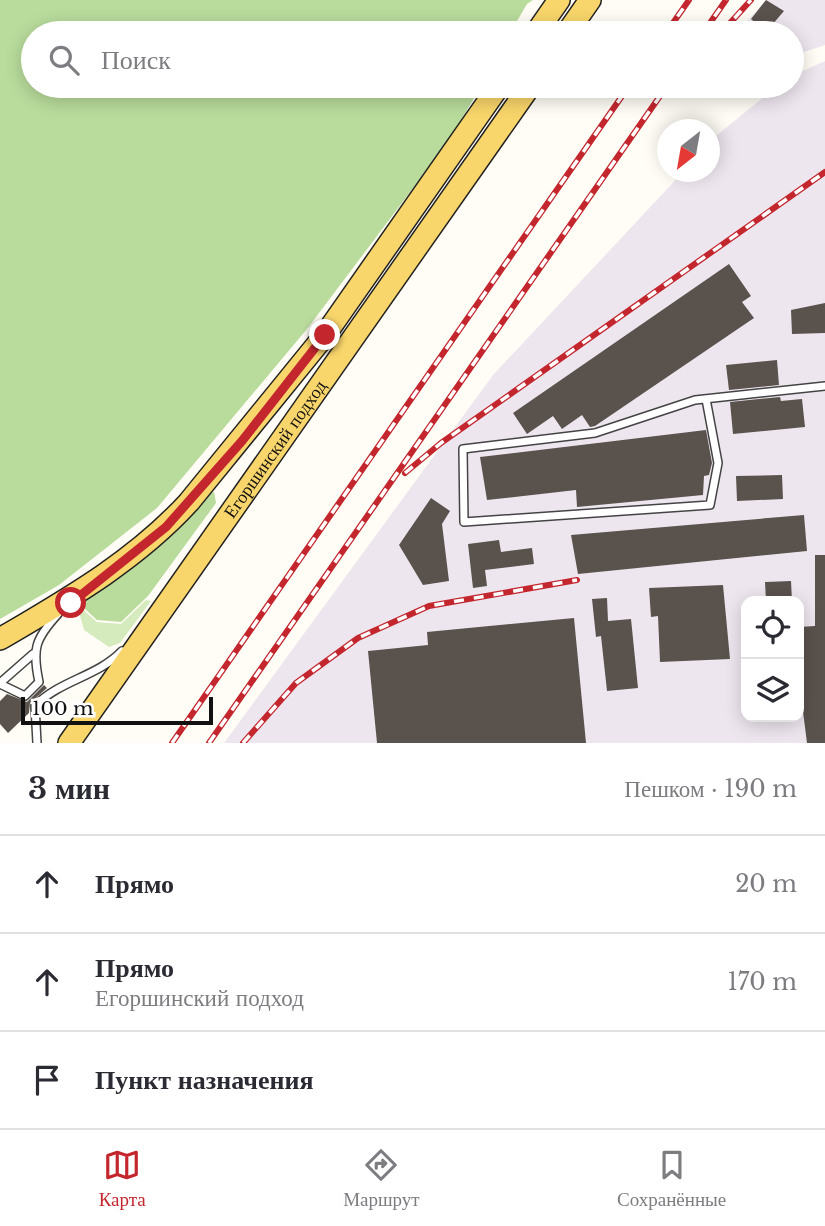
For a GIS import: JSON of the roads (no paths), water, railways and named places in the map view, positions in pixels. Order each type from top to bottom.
[{"type":"main road","points":[[544,21],[559,0]]},
{"type":"main road","points":[[575,21],[590,0]]},
{"type":"main road","name":"Егоршинский подход","points":[[0,639],[100,580],[166,527],[286,387],[491,98]]},
{"type":"main road","name":"Егоршинский подход","points":[[69,743],[522,98]]},
{"type":"lane","points":[[706,399],[718,463],[710,505],[464,522],[463,449],[595,433],[706,399],[825,386]]},
{"type":"lane","points":[[37,743],[35,706],[49,691],[92,674],[113,660],[197,562]]},
{"type":"lane","points":[[33,654],[39,682],[25,696],[0,684],[33,654],[43,634],[60,611],[100,580]]},
{"type":"railway","points":[[674,21],[689,0]]},
{"type":"railway","points":[[711,21],[726,0]]},
{"type":"railway","points":[[732,21],[751,0]]},
{"type":"railway","points":[[172,743],[621,98]]},
{"type":"railway","points":[[209,743],[659,98]]},
{"type":"railway","points":[[405,473],[441,443],[825,172]]},
{"type":"railway","points":[[243,743],[296,683],[358,638],[429,606],[577,580]]}]
